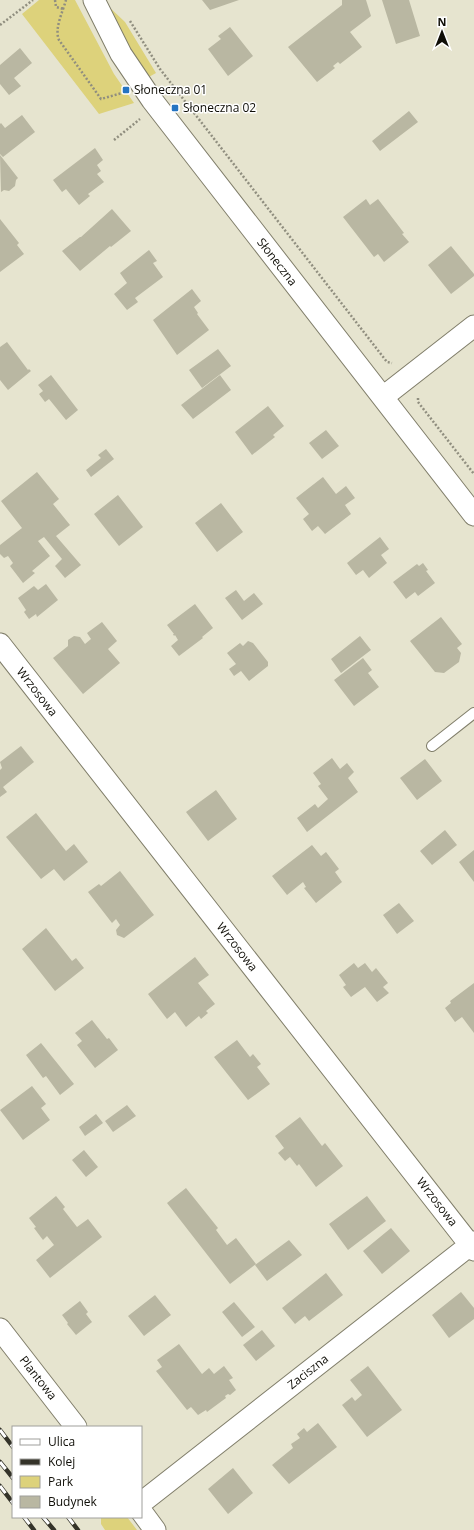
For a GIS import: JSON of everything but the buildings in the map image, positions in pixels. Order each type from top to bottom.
[{"type":"street","name":"Słoneczna","points":[[94,0],[121,54],[141,85],[474,515]]},
{"type":"street","points":[[383,397],[474,326]]},
{"type":"street","name":"Wrzosowa","points":[[0,644],[473,1246]]},
{"type":"street","name":"Zaciszna","points":[[142,1502],[473,1246]]},
{"type":"street","name":"Plantowa","points":[[0,1328],[75,1426]]},
{"type":"street","points":[[142,1513],[155,1530]]},
{"type":"lane","points":[[432,746],[474,713]]},
{"type":"path","points":[[0,25],[32,0]]},
{"type":"path","points":[[55,0],[56,7],[64,9]]},
{"type":"path","points":[[66,0],[58,32],[59,40],[101,99],[123,93]]},
{"type":"path","points":[[127,17],[160,69],[387,362],[396,363]]},
{"type":"path","points":[[114,140],[141,118]]},
{"type":"path","points":[[418,392],[418,402],[474,474]]},
{"type":"green space","points":[[39,0],[75,0],[114,74],[134,103],[99,114],[22,14]]},
{"type":"green space","points":[[107,5],[125,22],[156,73],[147,78],[133,57]]},
{"type":"green space","points":[[101,1518],[128,1518],[137,1530],[105,1530],[101,1524]]},
{"type":"railway","points":[[0,1430],[12,1446]]},
{"type":"railway","points":[[0,1462],[12,1477]]},
{"type":"railway","points":[[0,1486],[12,1502]]},
{"type":"railway","points":[[25,1518],[34,1530]]},
{"type":"railway","points":[[44,1518],[54,1530]]},
{"type":"railway","points":[[69,1518],[78,1530]]},
{"type":"place","name":"Słoneczna 01","points":[[126,90]]},
{"type":"place","name":"Słoneczna 02","points":[[175,108]]}]
